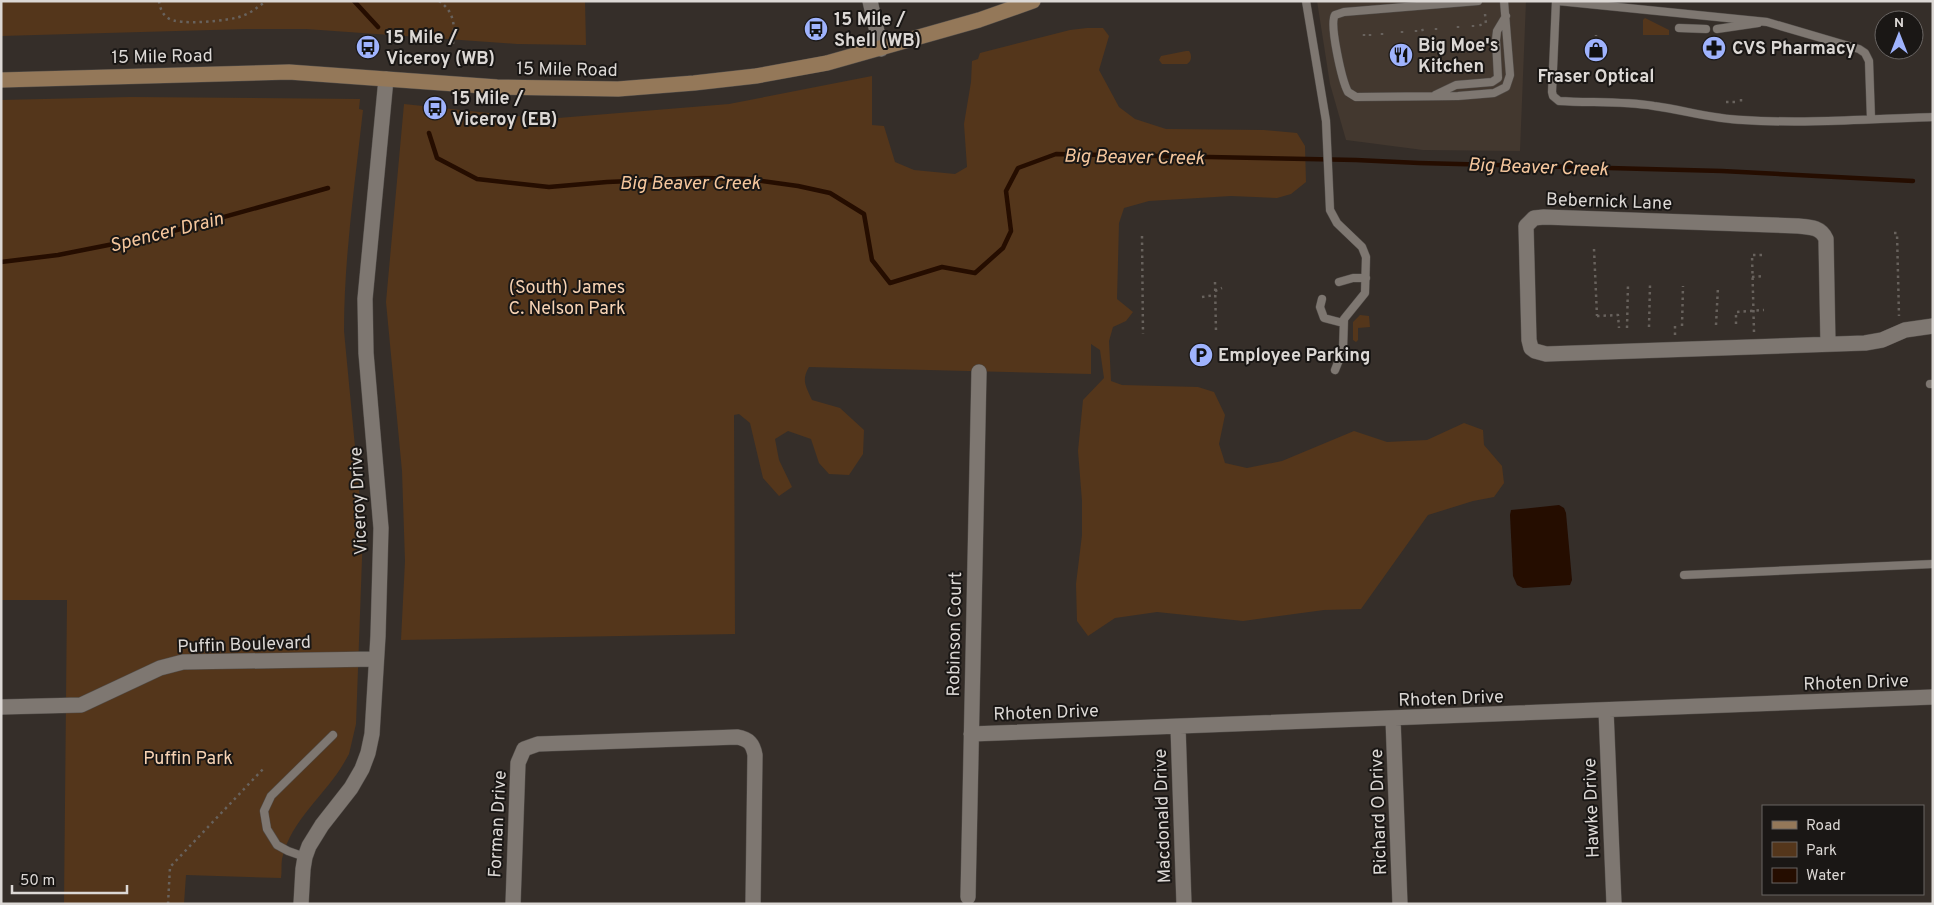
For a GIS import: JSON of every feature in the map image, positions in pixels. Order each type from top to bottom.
[{"type":"main road","name":"15 Mile Road","points":[[1,80],[289,72],[497,87],[618,89],[756,76],[827,63],[979,20],[1033,1]]},
{"type":"street","points":[[870,1],[881,49]]},
{"type":"street","name":"Viceroy Drive","points":[[301,904],[305,856],[322,825],[351,788],[362,769],[372,734],[381,528],[366,353],[365,299],[386,78]]},
{"type":"street","name":"Bebernick Lane","points":[[1828,344],[1826,239],[1821,231],[1816,229],[1798,226],[1544,217],[1534,218],[1526,226],[1529,340],[1532,348],[1540,354],[1828,344],[1874,342],[1905,330],[1933,326]]},
{"type":"street","name":"Robinson Court","points":[[968,897],[978,372]]},
{"type":"street","name":"Puffin Boulevard","points":[[1,707],[81,705],[160,668],[183,662],[376,659]]},
{"type":"street","name":"Rhoten Drive","points":[[971,734],[1933,697]]},
{"type":"street","name":"Hawke Drive","points":[[1606,710],[1614,904]]},
{"type":"street","name":"Richard O Drive","points":[[1393,719],[1400,904]]},
{"type":"street","name":"Macdonald Drive","points":[[1178,727],[1184,904]]},
{"type":"street","name":"Forman Drive","points":[[512,904],[518,763],[524,749],[538,744],[737,737],[744,738],[754,747],[755,755],[752,904]]},
{"type":"lane","points":[[1306,1],[1326,121],[1330,210],[1337,223],[1364,251],[1366,256],[1365,293],[1346,315],[1343,323],[1342,350],[1335,370]]},
{"type":"lane","points":[[1478,1],[1344,12],[1335,15],[1333,26],[1344,82],[1348,92],[1356,97],[1434,96],[1494,93],[1506,87],[1510,75],[1504,1]]},
{"type":"lane","points":[[1871,120],[1869,61],[1865,53],[1859,49],[1767,22],[1557,1],[1552,92],[1553,96],[1559,101],[1639,104],[1715,118],[1802,123],[1871,120],[1933,117]]},
{"type":"lane","points":[[1434,96],[1456,85],[1492,82],[1498,78],[1497,32],[1506,16]]},
{"type":"lane","points":[[1717,29],[1767,22]]},
{"type":"lane","points":[[1679,28],[1706,29]]},
{"type":"lane","points":[[1339,282],[1353,278],[1366,278]]},
{"type":"lane","points":[[1322,299],[1320,304],[1324,318],[1343,323]]},
{"type":"lane","points":[[1684,575],[1933,564]]},
{"type":"lane","points":[[305,856],[288,851],[277,845],[266,829],[264,811],[270,796],[332,735]]},
{"type":"path","points":[[159,1],[160,9],[166,18],[180,22],[234,19],[254,10],[266,1]]},
{"type":"path","points":[[439,1],[449,10],[453,20],[453,44]]},
{"type":"path","points":[[1486,14],[1486,24]]},
{"type":"path","points":[[1726,102],[1739,101]]},
{"type":"path","points":[[1894,233],[1897,233],[1900,319]]},
{"type":"path","points":[[1142,236],[1143,334]]},
{"type":"path","points":[[1594,249],[1597,316],[1618,315],[1619,328]]},
{"type":"path","points":[[1754,338],[1752,255],[1762,255]]},
{"type":"path","points":[[1752,277],[1763,276]]},
{"type":"path","points":[[1214,282],[1216,332]]},
{"type":"path","points":[[1627,328],[1628,284]]},
{"type":"path","points":[[1649,327],[1650,285]]},
{"type":"path","points":[[1682,326],[1684,286]]},
{"type":"path","points":[[1202,298],[1222,288]]},
{"type":"path","points":[[1716,325],[1718,288]]},
{"type":"path","points":[[1736,324],[1736,312],[1764,310]]},
{"type":"path","points":[[1675,326],[1676,339]]},
{"type":"path","points":[[168,904],[170,867],[264,768]]},
{"type":"shaded area","points":[[1317,1],[1526,1],[1520,151],[1423,150],[1346,140],[1330,84]]},
{"type":"green space","points":[[1,1],[585,1],[586,45],[517,44],[306,29],[1,36]]},
{"type":"green space","points":[[1645,18],[1669,30],[1669,35],[1643,35],[1643,20]]},
{"type":"green space","name":"(South) James C. Nelson Park","points":[[1103,28],[1109,36],[1099,70],[1119,107],[1135,119],[1166,129],[1264,130],[1297,133],[1305,146],[1306,182],[1291,194],[1277,198],[1231,196],[1149,201],[1124,208],[1119,223],[1117,299],[1133,312],[1126,321],[1113,327],[1109,341],[1111,381],[1122,385],[1198,387],[1214,392],[1225,415],[1219,444],[1225,463],[1247,468],[1282,461],[1354,431],[1387,442],[1427,440],[1464,423],[1483,430],[1484,445],[1502,466],[1504,483],[1494,497],[1473,501],[1428,515],[1361,609],[1324,610],[1243,621],[1157,612],[1115,618],[1088,636],[1077,621],[1076,584],[1082,535],[1082,501],[1078,451],[1083,400],[1104,378],[1100,350],[1091,344],[1091,374],[809,367],[805,380],[812,400],[840,408],[864,430],[863,454],[849,475],[829,474],[819,463],[811,439],[788,431],[775,439],[779,460],[792,487],[779,496],[763,478],[750,423],[739,414],[734,415],[735,634],[401,640],[405,561],[402,471],[386,302],[404,104],[546,119],[729,104],[872,76],[872,125],[884,126],[895,162],[914,170],[955,174],[967,167],[964,124],[971,82],[972,61],[978,59],[980,53],[1070,30]]},
{"type":"green space","points":[[1189,51],[1191,56],[1191,60],[1187,64],[1162,64],[1159,60],[1161,56]]},
{"type":"green space","name":"Puffin Park","points":[[131,97],[360,99],[359,109],[363,110],[353,192],[344,303],[344,331],[363,531],[356,724],[349,754],[345,761],[293,832],[282,859],[281,878],[186,875],[184,904],[64,904],[67,600],[1,600],[1,100]]},
{"type":"green space","points":[[1360,315],[1369,316],[1370,327],[1358,328],[1358,340],[1356,342],[1353,340],[1353,322]]},
{"type":"water","points":[[1559,505],[1564,508],[1566,513],[1572,580],[1570,585],[1523,588],[1517,585],[1513,576],[1511,510]]},
{"type":"waterway","name":"Big Beaver Creek","points":[[354,1],[378,27]]},
{"type":"waterway","name":"Big Beaver Creek","points":[[429,133],[437,158],[477,179],[549,187],[607,182],[703,178],[747,179],[798,186],[830,193],[864,214],[872,260],[890,283],[942,267],[975,273],[1003,248],[1011,231],[1006,191],[1018,168],[1056,154],[1356,160],[1722,171],[1913,181]]},
{"type":"waterway","name":"Spencer Drain","points":[[1,262],[58,255],[159,235],[328,188]]},
{"type":"place","name":"15 Mile / Shell (WB)","points":[[816,29]]},
{"type":"place","name":"15 Mile / Viceroy (WB)","points":[[368,47]]},
{"type":"place","name":"CVS Pharmacy","points":[[1714,48]]},
{"type":"place","name":"Fraser Optical","points":[[1596,50]]},
{"type":"place","name":"Big Moe's Kitchen","points":[[1401,55]]},
{"type":"place","name":"15 Mile / Viceroy (EB)","points":[[435,108]]},
{"type":"place","name":"Employee Parking","points":[[1201,355]]}]
